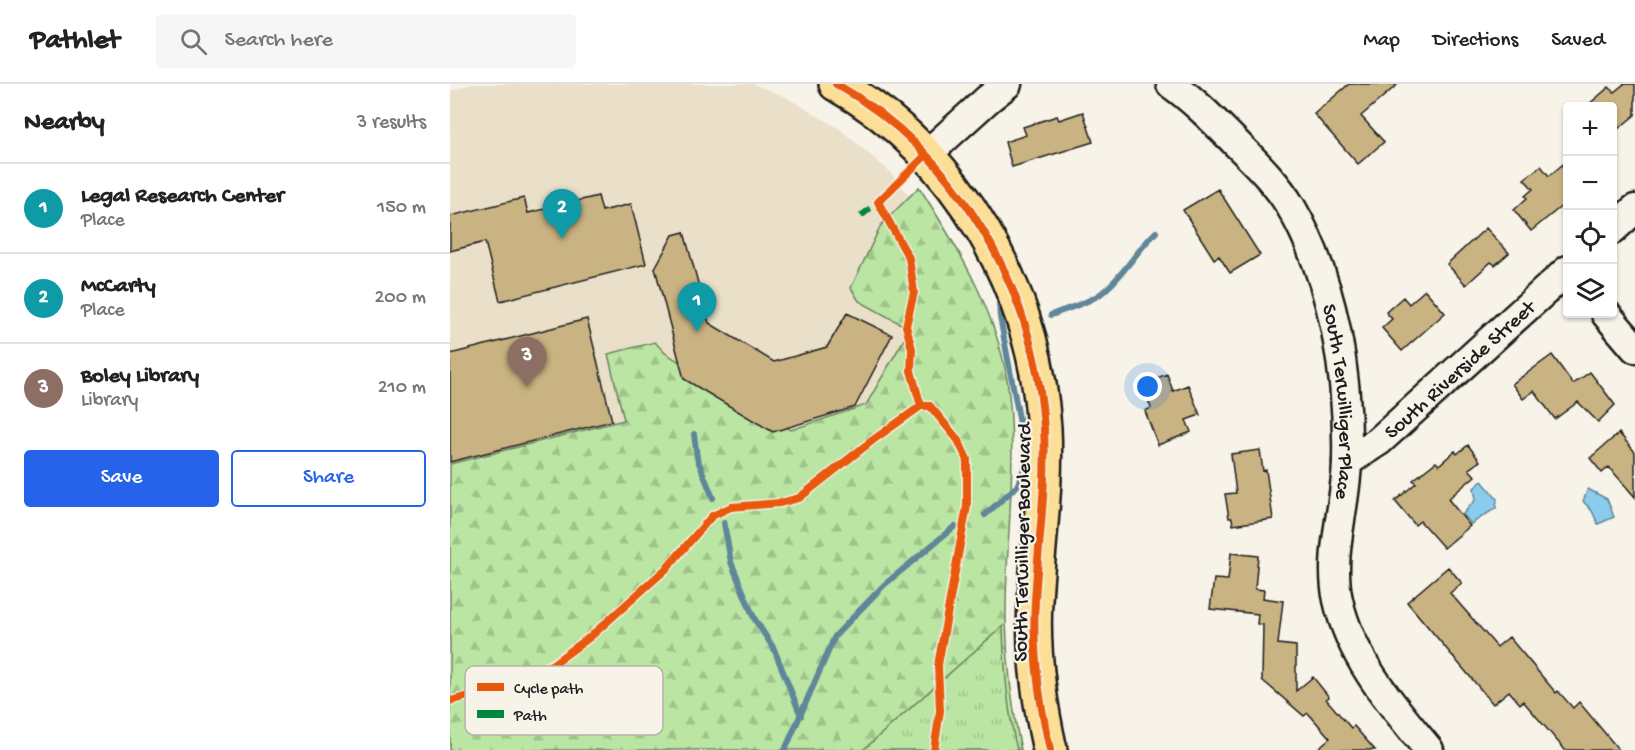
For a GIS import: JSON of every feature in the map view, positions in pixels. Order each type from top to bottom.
[{"type":"main road","name":"South Terwilliger Boulevard","points":[[836,84],[873,108],[925,156],[952,186],[993,246],[1022,312],[1032,348],[1044,429],[1042,506],[1035,601],[1036,669],[1042,715],[1050,750]]},
{"type":"street","points":[[925,156],[1007,84]]},
{"type":"street","name":"South Terwilliger Place","points":[[1171,84],[1202,108],[1257,164],[1290,205],[1316,259],[1336,340],[1345,405],[1347,462],[1336,566],[1336,584],[1341,611],[1353,642],[1375,681],[1389,702],[1429,750]]},
{"type":"street","points":[[1617,225],[1635,209]]},
{"type":"street","name":"South Riverside Street","points":[[1347,462],[1379,441],[1563,275]]},
{"type":"street","points":[[1609,318],[1635,348]]},
{"type":"shaded area","points":[[471,84],[753,84],[784,96],[840,129],[888,170],[947,241],[1000,370],[450,551],[450,91]]},
{"type":"green space","points":[[919,187],[973,279],[994,327],[1001,353],[1007,379],[1012,439],[1006,620],[1009,669],[1021,750],[450,750],[450,464],[624,420],[608,354],[655,342],[665,353],[791,430],[866,405],[910,329],[859,301],[851,288],[881,225]]},
{"type":"green space","points":[[1003,626],[1007,688],[1017,750],[863,750]]},
{"type":"water","points":[[1482,481],[1497,499],[1496,508],[1471,524],[1463,514],[1476,499],[1474,488]]},
{"type":"water","points":[[1588,489],[1607,499],[1614,517],[1598,524],[1592,511],[1583,501]]},
{"type":"building","points":[[1349,84],[1398,84],[1361,116],[1384,142],[1358,164],[1314,114]]},
{"type":"building","points":[[1624,84],[1635,84],[1635,115],[1617,130],[1617,102],[1592,102],[1609,87],[1614,92]]},
{"type":"building","points":[[1083,112],[1093,142],[1012,167],[1005,142],[1026,135],[1023,127],[1057,116],[1059,120]]},
{"type":"building","points":[[1563,164],[1563,205],[1531,231],[1514,210],[1533,189],[1524,179],[1541,166],[1549,176]]},
{"type":"building","points":[[1218,189],[1260,255],[1230,273],[1219,256],[1214,259],[1183,210]]},
{"type":"building","points":[[598,196],[602,211],[631,204],[646,264],[500,301],[485,242],[450,251],[450,216],[524,198],[528,213]]},
{"type":"building","points":[[1486,228],[1509,253],[1495,265],[1491,262],[1466,285],[1447,264]]},
{"type":"building","points":[[684,232],[709,323],[774,362],[827,347],[847,313],[892,335],[855,407],[773,432],[684,379],[655,268],[673,235]]},
{"type":"building","points":[[1425,290],[1445,313],[1402,351],[1382,328],[1392,319],[1386,312],[1403,297],[1409,304]]},
{"type":"building","points":[[587,319],[612,421],[450,462],[450,354]]},
{"type":"building","points":[[1552,355],[1573,384],[1590,372],[1615,405],[1598,422],[1578,402],[1555,419],[1534,391],[1523,399],[1512,384]]},
{"type":"building","points":[[1167,374],[1173,391],[1188,385],[1200,415],[1186,420],[1191,432],[1158,445],[1145,411],[1151,408],[1142,384]]},
{"type":"building","points":[[1619,433],[1635,452],[1635,497],[1609,467],[1602,473],[1590,458]]},
{"type":"building","points":[[1468,445],[1480,461],[1469,469],[1475,476],[1448,499],[1470,526],[1444,548],[1420,521],[1415,525],[1395,501],[1416,483],[1413,480],[1436,462],[1439,465],[1455,451],[1457,454]]},
{"type":"building","points":[[1260,450],[1263,471],[1266,470],[1273,519],[1233,525],[1232,518],[1229,518],[1225,494],[1236,493],[1231,454]]},
{"type":"building","points":[[1231,553],[1258,556],[1255,589],[1264,590],[1263,598],[1283,601],[1278,644],[1296,646],[1296,691],[1313,677],[1329,697],[1326,699],[1351,728],[1354,726],[1375,750],[1316,750],[1330,738],[1308,713],[1304,716],[1262,680],[1263,625],[1257,624],[1258,614],[1210,609],[1214,579],[1228,580]]},
{"type":"building","points":[[1448,567],[1462,583],[1450,593],[1497,647],[1509,637],[1556,693],[1558,691],[1573,708],[1579,702],[1619,750],[1565,750],[1523,701],[1520,704],[1509,691],[1493,704],[1407,602]]},
{"type":"waterway","points":[[1051,315],[1099,295],[1115,281],[1156,232]]},
{"type":"waterway","points":[[985,515],[1017,486],[1027,461],[1000,317],[999,300]]},
{"type":"waterway","points":[[694,434],[697,458],[713,498]]},
{"type":"waterway","points":[[724,523],[731,562],[754,618],[774,649],[801,716]]},
{"type":"waterway","points":[[785,750],[835,636],[884,585],[955,526]]},
{"type":"marked path","points":[[861,216],[878,202]]},
{"type":"cycle path","points":[[836,84],[880,113],[919,148],[953,187],[983,230],[1007,277],[1025,325],[1038,376],[1044,428],[1045,450],[1035,601],[1035,639],[1040,695],[1050,750]]},
{"type":"cycle path","points":[[921,406],[911,371],[912,349],[906,326],[914,292],[909,258],[878,202],[925,156]]},
{"type":"cycle path","points":[[549,666],[590,637],[667,568],[712,516],[731,507],[780,503],[799,498],[921,406],[930,406],[958,440],[967,459],[967,506],[938,665],[940,711],[934,750]]},
{"type":"cycle path","points":[[450,701],[465,697]]},
{"type":"place","name":"McCarty","points":[[562,239]]},
{"type":"place","name":"Legal Research Center","points":[[697,332]]},
{"type":"place","name":"Boley Library","points":[[527,387]]}]
